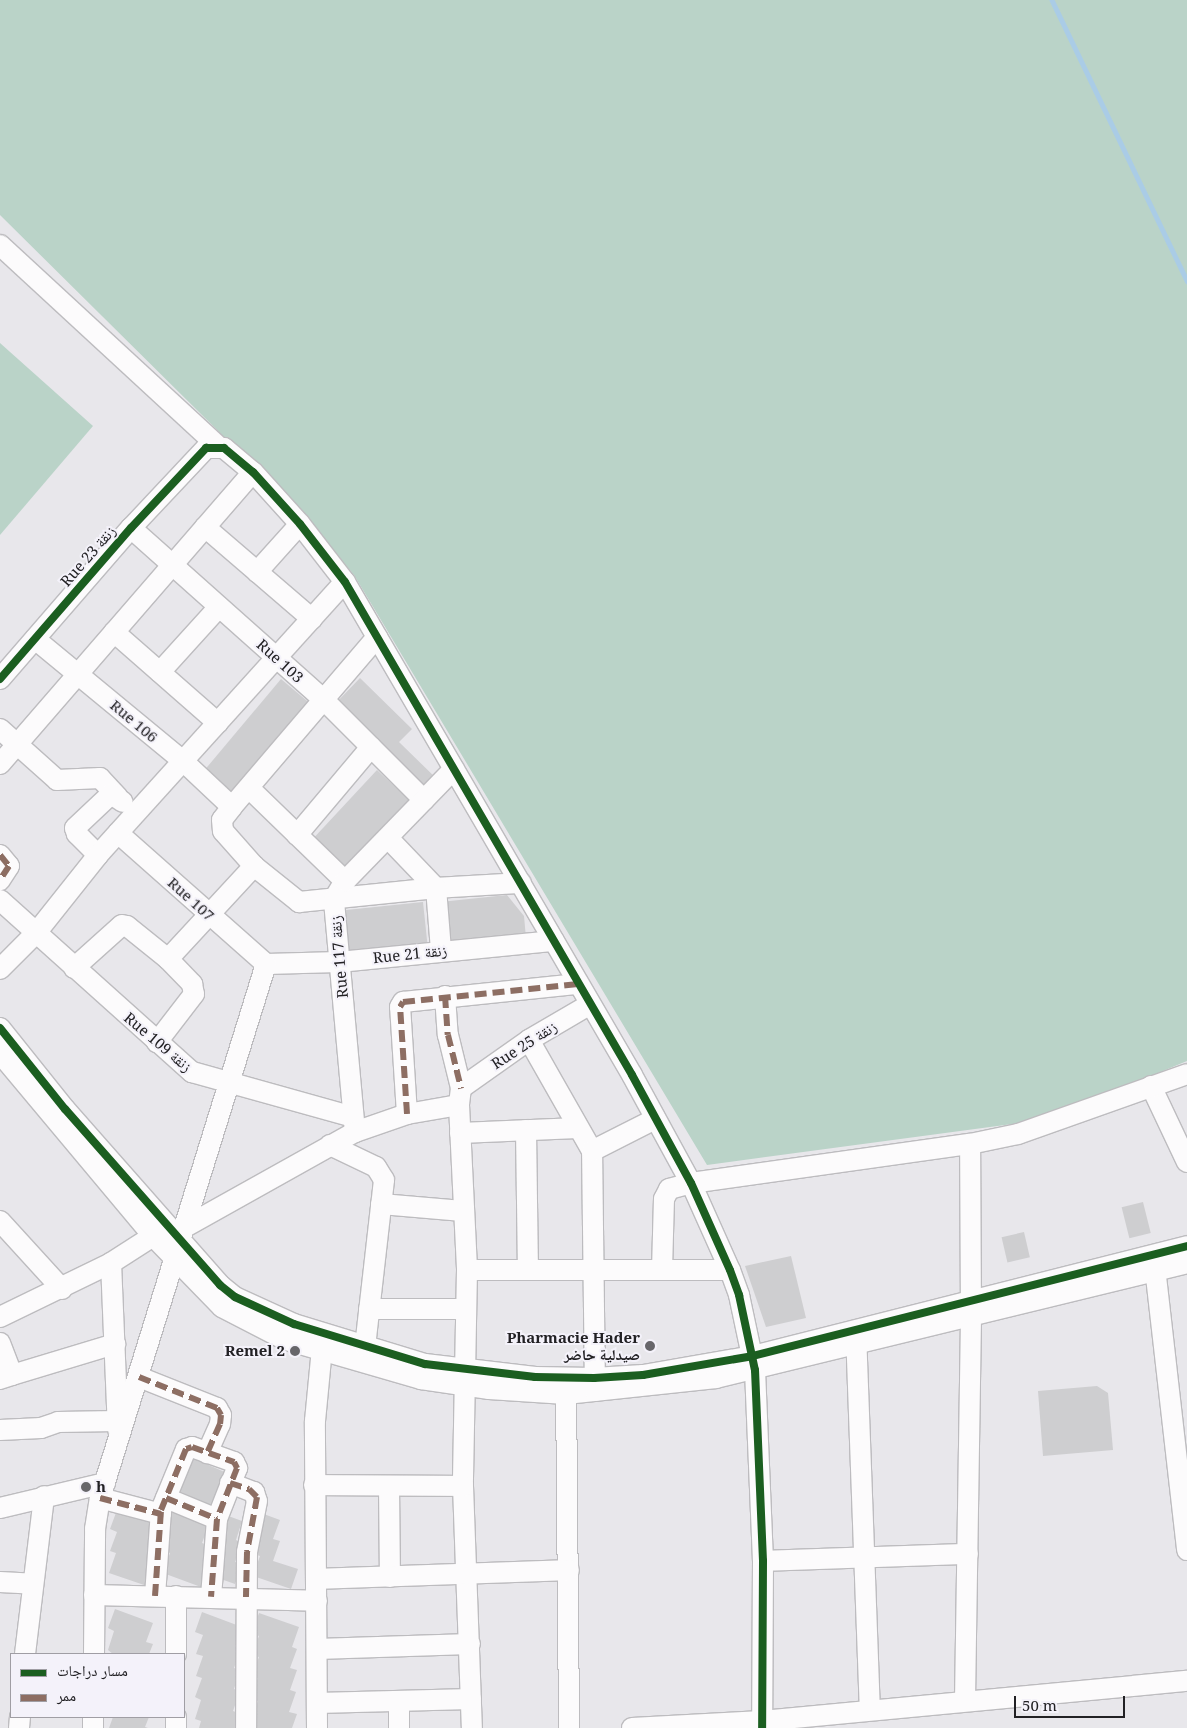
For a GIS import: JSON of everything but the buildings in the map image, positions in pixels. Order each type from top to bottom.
[{"type":"street","points":[[0,245],[208,450],[224,448],[253,472],[300,524],[346,582],[521,883],[691,1183],[730,1270],[754,1363],[763,1561],[762,1724]]},
{"type":"street","name":"Rue 23 زنقة","points":[[0,679],[131,528],[208,450]]},
{"type":"street","points":[[0,764],[253,472]]},
{"type":"street","points":[[257,572],[300,524]]},
{"type":"street","points":[[205,527],[312,620]]},
{"type":"street","name":"Rue 103","points":[[131,528],[325,701],[424,800]]},
{"type":"street","points":[[0,969],[36,933],[98,855],[346,582]]},
{"type":"street","points":[[160,672],[219,607]]},
{"type":"street","points":[[114,632],[218,723]]},
{"type":"street","points":[[377,637],[325,701],[232,806],[222,820],[223,832],[254,866],[294,900],[306,903],[436,888],[521,883]]},
{"type":"street","name":"Rue 106","points":[[34,639],[183,761],[232,806]]},
{"type":"street","points":[[0,729],[57,780],[100,778],[135,814]]},
{"type":"street","points":[[297,835],[371,746]]},
{"type":"street","name":"Rue 117 زنقة","points":[[354,1125],[334,899],[345,881],[454,769]]},
{"type":"street","points":[[249,788],[345,881]]},
{"type":"street","points":[[98,855],[77,834],[75,828],[106,796],[111,794],[118,796]]},
{"type":"street","name":"Rue 107","points":[[118,833],[209,916],[266,964]]},
{"type":"street","points":[[388,838],[436,888],[440,950]]},
{"type":"street","points":[[0,855],[9,866],[0,880]]},
{"type":"street","points":[[168,959],[254,866]]},
{"type":"street","name":"Rue 109 زنقة","points":[[0,900],[192,1072],[354,1125]]},
{"type":"street","points":[[74,968],[122,925],[127,926],[168,959],[192,984],[194,994],[157,1042]]},
{"type":"street","name":"Rue 21 زنقة","points":[[266,964],[339,962],[440,950],[554,941]]},
{"type":"street","points":[[94,1653],[95,1529],[102,1490],[118,1429],[139,1377],[231,1084],[266,964]]},
{"type":"street","points":[[407,1114],[401,1004],[445,996],[578,984]]},
{"type":"street","points":[[445,996],[448,1035],[460,1096],[463,1211],[467,1270],[463,1486],[468,1575],[472,1728]]},
{"type":"street","name":"Rue 25 زنقة","points":[[460,1096],[529,1040],[589,1005]]},
{"type":"street","points":[[0,1028],[65,1109],[180,1242],[234,1296],[322,1342],[421,1379],[465,1378],[566,1386],[594,1386],[754,1363],[1155,1263],[1187,1246]]},
{"type":"street","points":[[529,1040],[592,1151],[594,1386]]},
{"type":"street","points":[[0,1053],[153,1236],[180,1242],[330,1145],[354,1125],[407,1114],[460,1096]]},
{"type":"street","points":[[662,1270],[666,1192],[691,1183],[970,1144],[1050,1125],[1187,1074]]},
{"type":"street","points":[[1151,1086],[1187,1162]]},
{"type":"street","points":[[592,1151],[655,1119]]},
{"type":"street","points":[[460,1133],[578,1128]]},
{"type":"street","points":[[526,1130],[528,1269]]},
{"type":"street","points":[[965,1700],[971,1309],[970,1144]]},
{"type":"street","points":[[330,1145],[379,1169],[384,1180],[365,1348]]},
{"type":"street","points":[[381,1204],[463,1211]]},
{"type":"street","points":[[0,1221],[62,1289]]},
{"type":"street","points":[[0,1317],[62,1289],[111,1263],[153,1236]]},
{"type":"street","points":[[111,1263],[118,1429]]},
{"type":"street","points":[[1155,1263],[1187,1263]]},
{"type":"street","points":[[1155,1263],[1187,1550]]},
{"type":"street","points":[[467,1270],[593,1268],[730,1270]]},
{"type":"street","points":[[370,1309],[466,1309]]},
{"type":"street","points":[[856,1338],[866,1558],[870,1710]]},
{"type":"street","points":[[322,1342],[365,1348],[425,1364],[465,1378]]},
{"type":"street","points":[[317,1728],[317,1579],[314,1486],[322,1342]]},
{"type":"street","points":[[0,1343],[6,1377],[115,1344]]},
{"type":"street","points":[[139,1377],[217,1408],[221,1415],[220,1424],[207,1453]]},
{"type":"street","points":[[566,1386],[569,1728]]},
{"type":"street","points":[[0,1430],[41,1428],[58,1422],[118,1429]]},
{"type":"street","points":[[155,1596],[163,1506],[186,1450],[192,1447],[236,1464],[237,1472],[230,1483],[217,1519],[212,1597]]},
{"type":"street","points":[[230,1483],[249,1489],[257,1496],[247,1552],[246,1728]]},
{"type":"street","points":[[314,1486],[463,1486]]},
{"type":"street","points":[[389,1486],[390,1577]]},
{"type":"street","points":[[0,1508],[44,1496],[102,1490],[217,1519]]},
{"type":"street","points":[[25,1653],[44,1496]]},
{"type":"street","points":[[763,1561],[968,1554]]},
{"type":"street","points":[[317,1579],[569,1570]]},
{"type":"street","points":[[0,1582],[33,1584]]},
{"type":"street","points":[[94,1595],[246,1597],[317,1601]]},
{"type":"street","points":[[176,1596],[176,1653]]},
{"type":"street","points":[[317,1649],[470,1644]]},
{"type":"street","points":[[632,1728],[762,1724],[965,1700],[1187,1682]]},
{"type":"street","points":[[317,1703],[471,1699]]},
{"type":"street","points":[[399,1701],[399,1728]]},
{"type":"green space","points":[[0,0],[1187,0],[1187,1061],[1064,1112],[1020,1123],[707,1165],[354,575],[308,520],[0,215]]},
{"type":"green space","points":[[0,343],[93,426],[0,535]]},
{"type":"waterway","points":[[1052,0],[1187,281]]},
{"type":"marked path","points":[[0,855],[9,866],[0,880]]},
{"type":"marked path","points":[[407,1114],[400,1007],[403,1002],[578,984]]},
{"type":"marked path","points":[[445,996],[448,1035],[461,1088]]},
{"type":"marked path","points":[[139,1377],[217,1408],[221,1415],[220,1424],[207,1453]]},
{"type":"marked path","points":[[155,1596],[161,1510],[186,1449],[192,1447],[234,1462],[237,1468],[217,1519],[211,1597]]},
{"type":"marked path","points":[[230,1483],[249,1489],[257,1497],[247,1552],[246,1597]]},
{"type":"marked path","points":[[100,1498],[161,1514]]},
{"type":"marked path","points":[[166,1498],[217,1519]]},
{"type":"cycle path","points":[[0,679],[131,528],[206,448],[224,448],[253,472],[300,524],[345,582],[632,1075],[691,1183],[730,1270],[739,1295],[755,1370],[763,1561],[762,1728]]},
{"type":"cycle path","points":[[0,1028],[65,1109],[220,1285],[235,1297],[294,1324],[425,1364],[535,1377],[594,1378],[643,1375],[753,1356],[1187,1246]]},
{"type":"place","name":"Pharmacie Hader صيدلية حاضر","points":[[650,1346]]},
{"type":"place","name":"Remel 2","points":[[295,1351]]},
{"type":"place","name":"h","points":[[86,1487]]}]
